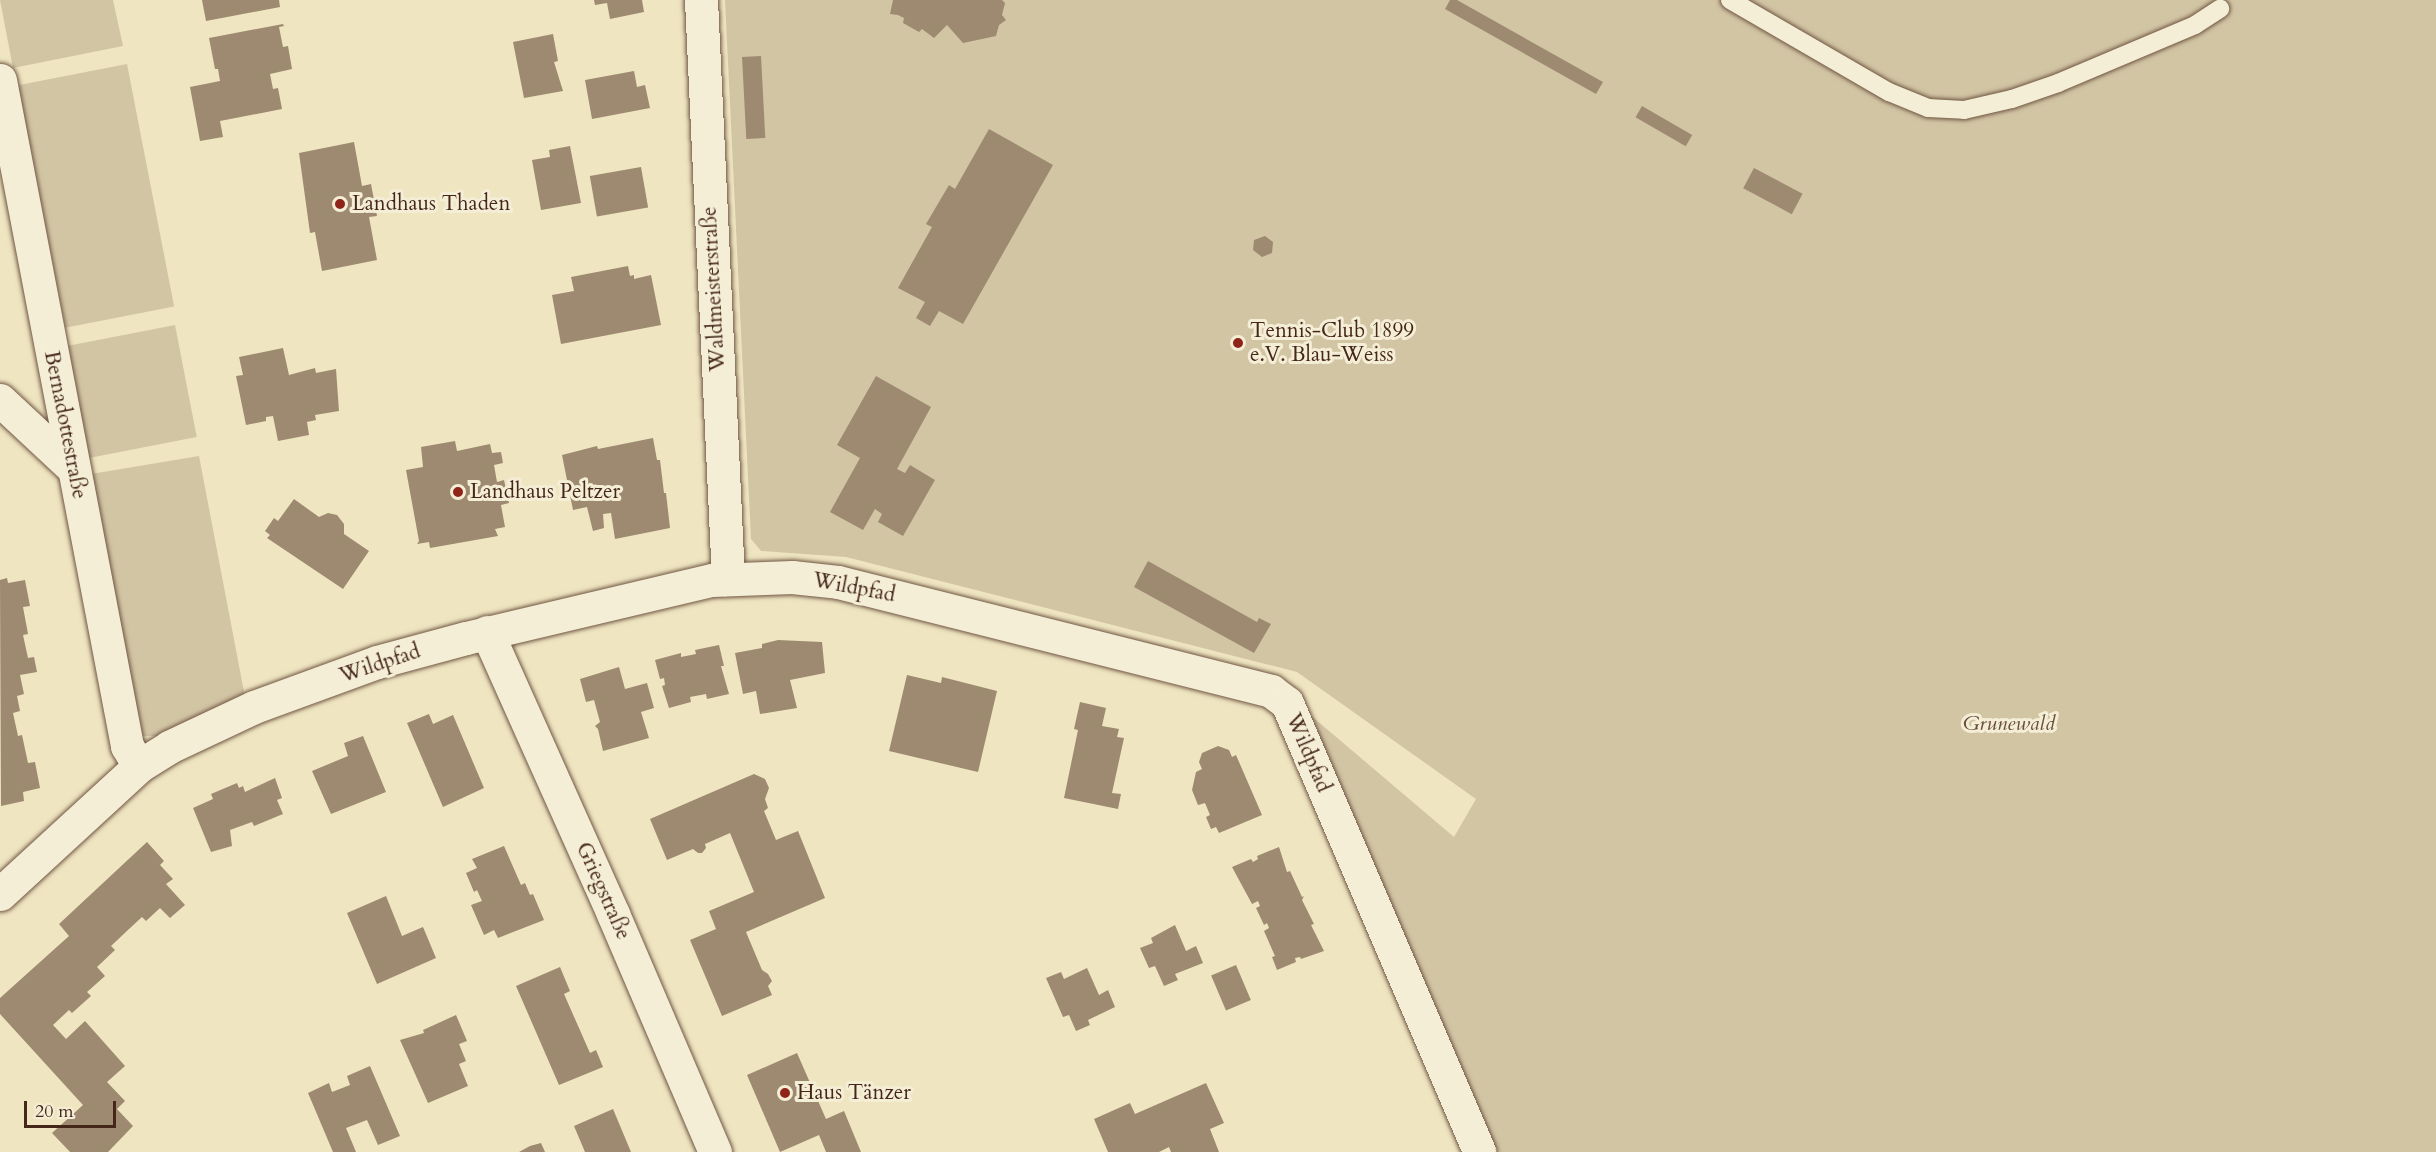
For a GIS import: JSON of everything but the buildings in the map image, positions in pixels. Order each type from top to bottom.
[{"type":"street","name":"Waldmeisterstraße","points":[[701,0],[728,579]]},
{"type":"street","name":"Bernadottestraße","points":[[0,80],[127,746],[139,766]]},
{"type":"street","points":[[0,400],[73,468]]},
{"type":"street","name":"Wildpfad","points":[[0,894],[139,766],[169,747],[254,707],[377,662],[487,632],[728,579],[792,577],[838,582],[1271,691],[1287,704],[1479,1152]]},
{"type":"street","name":"Griegstraße","points":[[487,632],[716,1152]]},
{"type":"lane","points":[[1730,0],[1889,92],[1928,108],[1964,110],[2012,99],[2058,83],[2195,26],[2220,9]]},
{"type":"green space","points":[[0,0],[113,0],[123,46],[13,68]]},
{"type":"green space","name":"Grunewald","points":[[725,0],[2436,0],[2436,1152],[1492,1152],[1302,708],[1454,837],[1476,799],[1297,672],[846,557],[761,551],[751,539]]},
{"type":"green space","points":[[127,64],[174,306],[65,328],[18,85]]},
{"type":"green space","points":[[175,325],[197,437],[89,458],[67,346]]},
{"type":"green space","points":[[199,456],[245,697],[161,736],[143,736],[138,728],[91,474]]},
{"type":"place","name":"Landhaus Thaden","points":[[340,204]]},
{"type":"place","name":"Tennis-Club 1899 e.V. Blau-Weiss","points":[[1238,343]]},
{"type":"place","name":"Landhaus Peltzer","points":[[458,492]]},
{"type":"place","name":"Haus Tänzer","points":[[785,1093]]}]
